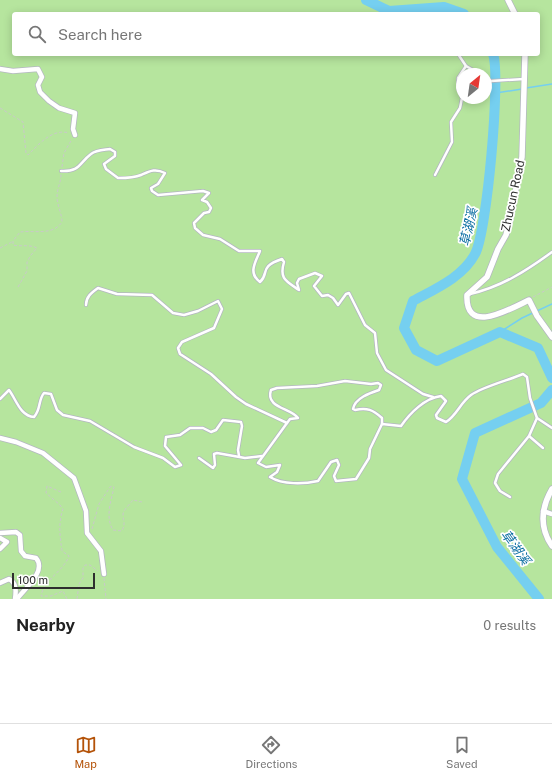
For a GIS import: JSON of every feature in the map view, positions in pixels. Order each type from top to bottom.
[{"type":"street","points":[[508,0],[514,12]]},
{"type":"street","name":"Zhucun Road","points":[[467,295],[487,277],[498,249],[506,235],[522,157],[525,56]]},
{"type":"street","points":[[0,69],[13,71],[38,69],[42,77],[38,85],[40,92],[59,108],[75,113],[73,129],[75,135]]},
{"type":"street","points":[[467,295],[470,311],[476,316],[485,318],[529,300],[537,316],[552,337]]},
{"type":"street","points":[[0,438],[16,442],[43,453],[74,478],[86,511],[87,533],[101,551],[104,574]]},
{"type":"street","points":[[552,489],[544,502],[542,526],[552,546]]},
{"type":"street","points":[[543,510],[552,514]]},
{"type":"street","points":[[0,533],[16,532],[20,535],[21,551],[25,556],[36,558],[39,561],[40,567],[36,576],[16,599]]},
{"type":"street","points":[[0,538],[7,542],[0,549]]},
{"type":"street","points":[[0,583],[9,580],[13,581],[16,587],[16,599]]},
{"type":"lane","points":[[459,56],[466,66],[470,68]]},
{"type":"lane","points":[[435,175],[452,142],[451,122],[460,108],[462,98],[458,89],[458,78],[466,66]]},
{"type":"lane","points":[[492,81],[516,80],[524,82]]},
{"type":"lane","points":[[61,170],[70,171],[76,169],[91,153],[110,149],[115,152],[115,156],[104,164],[106,169],[118,178],[140,176],[149,171],[158,170],[164,173],[158,184],[151,188],[152,191],[158,195],[203,191],[209,193],[202,200],[209,204],[211,208],[209,212],[204,213],[194,223],[195,228],[203,235],[220,239],[239,251],[260,251],[253,268],[253,275],[260,282],[263,280],[268,264],[282,259],[284,262],[281,272],[283,277],[299,290],[297,283],[299,279],[315,273],[322,276],[314,286],[322,296],[328,295],[333,298],[338,305],[346,294],[349,293],[365,326],[375,333],[377,353],[386,370],[423,394],[434,397],[441,396],[445,398],[446,404],[436,415],[439,420],[446,422],[452,418],[463,401],[472,394],[524,374],[528,377],[530,398],[537,418],[552,428]]},
{"type":"lane","points":[[467,295],[485,291],[522,274],[552,252]]},
{"type":"lane","points":[[86,305],[86,300],[90,294],[98,288],[117,294],[152,295],[164,307],[173,312],[184,315],[198,311],[218,302],[222,308],[214,328],[182,342],[178,348],[180,354],[211,374],[223,386],[246,404],[287,423]]},
{"type":"lane","points":[[345,381],[371,384],[378,382],[381,385],[379,390],[366,395],[354,405],[353,408],[355,410],[364,408],[369,409],[382,418],[382,424],[370,449],[369,458],[356,479],[336,481],[334,476],[339,465],[337,460],[331,462],[318,481],[307,483],[275,480],[270,477],[277,472],[280,465],[266,467],[258,463],[290,419],[298,418],[296,414],[279,407],[272,401],[269,395],[271,390],[277,388],[317,386],[345,381]]},
{"type":"lane","points":[[0,399],[9,390],[21,411],[34,417],[39,412],[44,393],[51,394],[58,410],[63,415],[90,421],[134,447],[163,458],[175,467],[181,465],[165,446],[166,437],[180,435],[190,428],[202,428],[210,432],[216,430],[223,420],[241,422],[242,426],[238,450],[239,456]]},
{"type":"lane","points":[[382,424],[401,426],[414,409],[422,406],[434,397]]},
{"type":"lane","points":[[510,497],[500,491],[495,484],[498,474],[529,436],[537,418]]},
{"type":"lane","points":[[529,436],[543,448]]},
{"type":"lane","points":[[198,458],[213,468],[215,465],[214,454],[224,453],[245,458],[263,456]]},
{"type":"path","points":[[0,108],[23,122],[26,153],[28,155],[45,138],[65,132],[75,135],[68,142],[64,153],[61,181],[57,190],[57,199],[62,222],[59,227],[45,232],[20,232],[13,241],[0,248]]},
{"type":"path","points":[[13,241],[13,245],[15,246],[24,245],[37,248],[27,262],[27,271],[18,287]]},
{"type":"path","points":[[529,300],[552,287]]},
{"type":"path","points":[[61,492],[47,486],[46,493],[63,509],[59,520],[61,545],[62,551],[69,556],[67,561],[49,580],[42,590],[41,596],[51,596],[63,591],[67,599]]},
{"type":"path","points":[[90,537],[99,504],[110,487],[114,487],[108,507],[110,526],[113,530],[122,531],[125,521],[123,515],[124,511],[134,500],[142,502]]},
{"type":"path","points":[[77,599],[79,584],[83,578],[83,568],[85,565],[90,565],[100,574],[104,574],[106,599]]},
{"type":"green space","points":[[0,0],[552,0],[552,599],[0,599]]},
{"type":"waterway","name":"草湖溪","points":[[366,0],[389,11],[444,7],[458,12]]},
{"type":"waterway","name":"草湖溪","points":[[493,56],[495,91],[492,154],[480,240],[475,254],[470,262],[456,276],[413,301],[404,328],[416,350],[437,361],[500,332],[538,348],[552,378]]},
{"type":"waterway","points":[[526,88],[552,84]]},
{"type":"waterway","points":[[496,93],[522,89]]},
{"type":"waterway","name":"草湖溪","points":[[500,332],[522,318],[552,304]]},
{"type":"waterway","name":"草湖溪","points":[[539,599],[497,547],[462,479],[475,433],[541,403],[552,390]]}]
